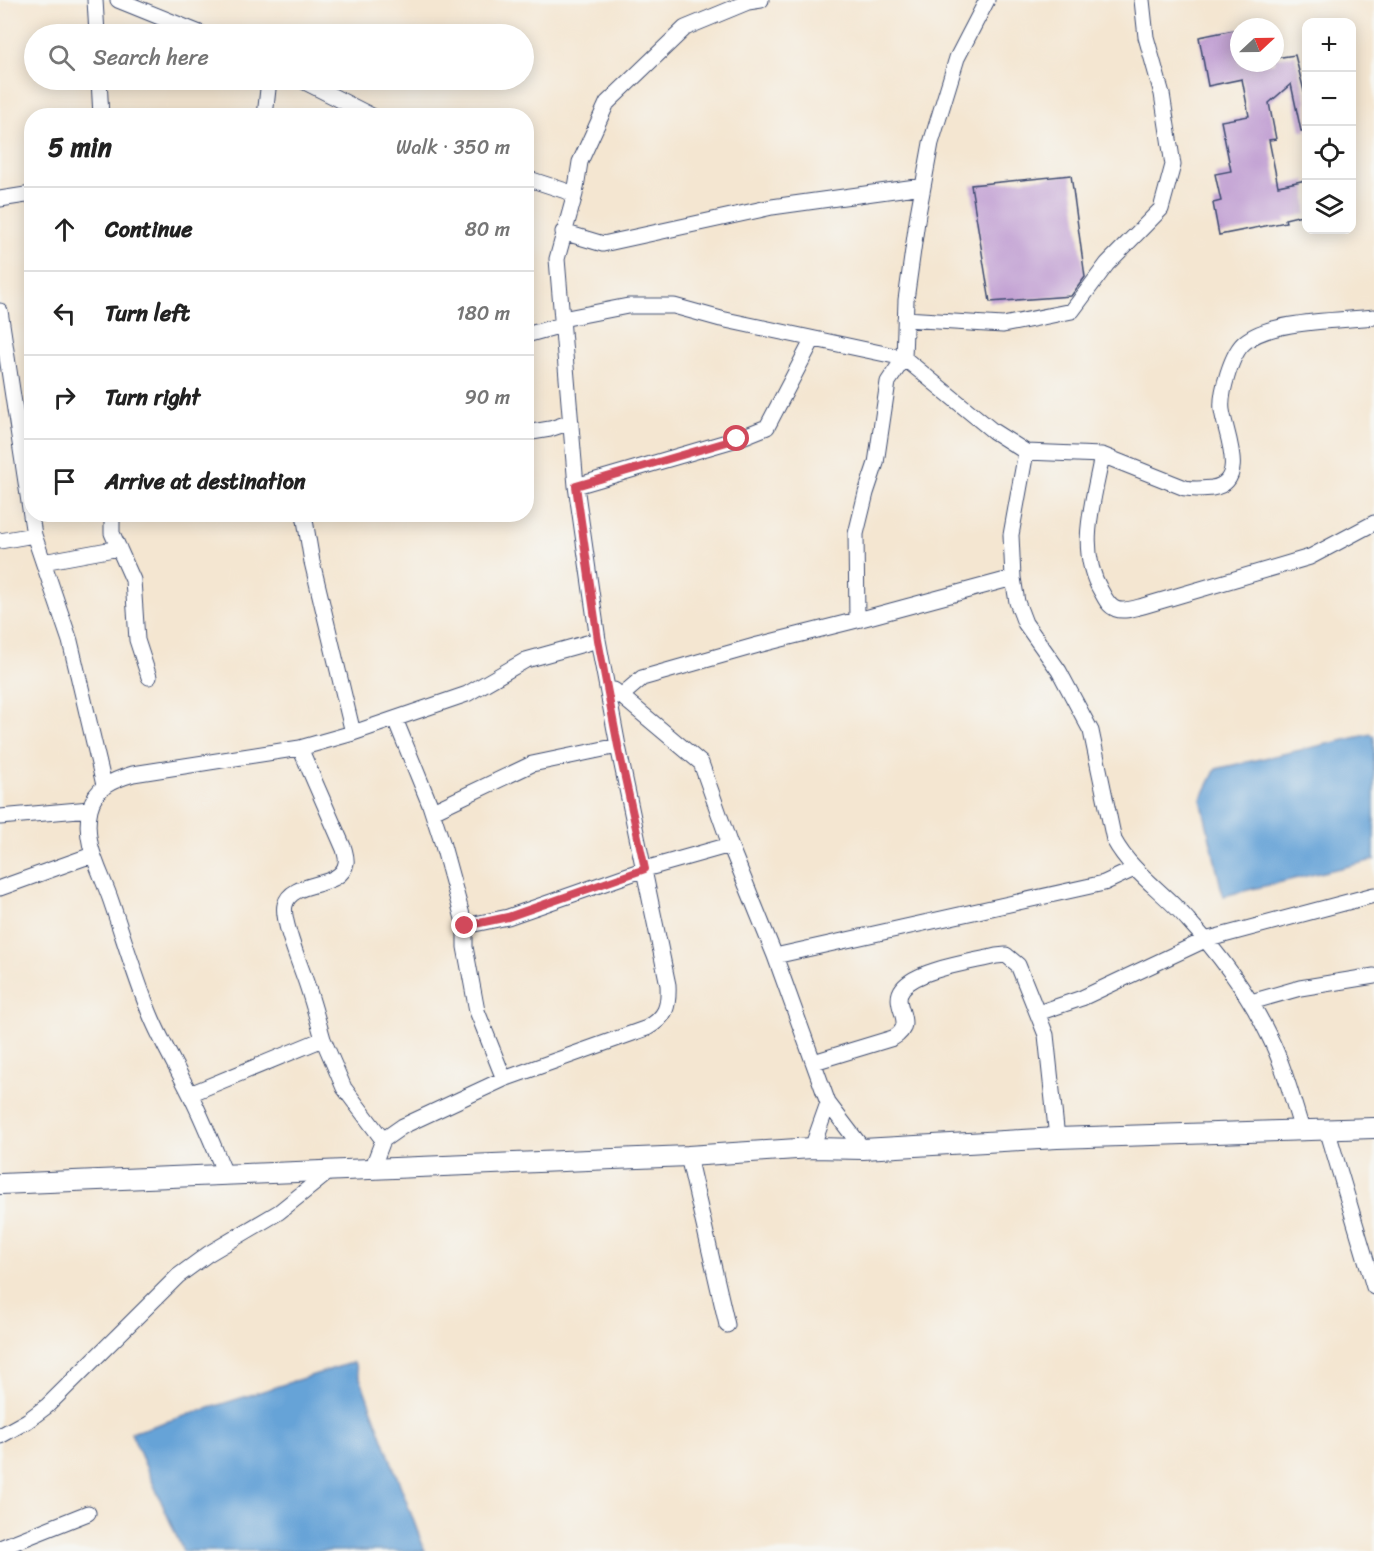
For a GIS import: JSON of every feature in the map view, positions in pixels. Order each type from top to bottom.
[{"type":"main road","points":[[0,1184],[688,1156],[812,1148],[863,1149],[1057,1138],[1374,1128]]},
{"type":"street","points":[[95,0],[96,24]]},
{"type":"street","points":[[118,0],[177,24]]},
{"type":"street","points":[[372,1169],[382,1140],[403,1126],[504,1079],[647,1028],[659,1021],[664,1012],[668,999],[668,985],[598,640],[576,486],[557,259],[575,194],[580,162],[607,103],[685,28],[748,2],[761,0]]},
{"type":"street","points":[[857,620],[856,534],[876,463],[888,382],[904,358],[908,289],[931,143],[957,58],[987,0]]},
{"type":"street","points":[[905,319],[1003,325],[1072,311],[1107,264],[1161,209],[1173,165],[1162,94],[1146,37],[1142,0]]},
{"type":"street","points":[[100,90],[101,108]]},
{"type":"street","points":[[266,108],[268,90]]},
{"type":"street","points":[[321,90],[356,108]]},
{"type":"street","points":[[534,181],[575,194]]},
{"type":"street","points":[[564,231],[603,244],[772,207],[923,186]]},
{"type":"street","points":[[0,199],[24,195]]},
{"type":"street","points":[[562,319],[628,306],[674,306],[721,319],[904,358],[993,431],[1026,452],[1102,455],[1185,488],[1196,490],[1219,487],[1228,481],[1233,472],[1233,460],[1222,409],[1222,393],[1236,355],[1244,342],[1270,329],[1374,317]]},
{"type":"street","points":[[0,311],[3,349],[24,475]]},
{"type":"street","points":[[534,333],[562,325],[562,319]]},
{"type":"street","points":[[576,486],[737,439],[767,427],[813,339]]},
{"type":"street","points":[[534,432],[571,422]]},
{"type":"street","points":[[1026,452],[1011,535],[1013,578],[1017,602],[1025,623],[1059,671],[1091,732],[1114,840],[1122,855],[1173,904],[1238,982],[1269,1034],[1283,1068],[1302,1130]]},
{"type":"street","points":[[1102,455],[1088,527],[1089,565],[1094,580],[1109,604],[1117,609],[1126,610],[1143,606],[1310,557],[1374,523]]},
{"type":"street","points":[[32,522],[34,535],[70,641],[104,785]]},
{"type":"street","points":[[112,522],[112,533],[133,580],[136,640],[149,676]]},
{"type":"street","points":[[305,522],[312,562],[353,733]]},
{"type":"street","points":[[0,541],[34,535]]},
{"type":"street","points":[[43,562],[119,548]]},
{"type":"street","points":[[621,696],[642,678],[1013,578]]},
{"type":"street","points":[[226,1176],[190,1094],[167,1052],[150,1012],[110,896],[92,855],[88,835],[90,809],[104,785],[133,774],[300,748],[353,733],[467,694],[526,660],[598,640]]},
{"type":"street","points":[[607,685],[701,763],[828,1102],[863,1149]]},
{"type":"street","points":[[395,719],[433,811],[465,926],[465,947],[477,1011],[504,1079]]},
{"type":"street","points":[[433,811],[532,764],[618,746]]},
{"type":"street","points":[[300,748],[344,849],[346,862],[342,872],[332,879],[302,889],[288,897],[284,906],[292,940],[323,1039],[344,1088],[382,1140]]},
{"type":"street","points":[[0,817],[90,809]]},
{"type":"street","points":[[465,926],[508,917],[645,869],[730,845]]},
{"type":"street","points":[[0,888],[92,855]]},
{"type":"street","points":[[775,956],[1104,884],[1134,869]]},
{"type":"street","points":[[1038,1012],[1082,998],[1204,940],[1374,895]]},
{"type":"street","points":[[814,1062],[893,1038],[902,1033],[905,1026],[899,998],[900,990],[908,983],[930,973],[1006,955],[1018,965],[1038,1012],[1049,1051],[1057,1138]]},
{"type":"street","points":[[1251,1002],[1300,988],[1374,976]]},
{"type":"street","points":[[190,1094],[323,1039]]},
{"type":"street","points":[[812,1148],[828,1102]]},
{"type":"street","points":[[1327,1129],[1374,1287]]},
{"type":"street","points":[[688,1156],[727,1325]]},
{"type":"street","points":[[0,1436],[27,1421],[47,1406],[178,1276],[208,1254],[279,1212],[330,1171]]},
{"type":"street","points":[[0,1548],[88,1513]]},
{"type":"water","points":[[1371,734],[1374,736],[1374,860],[1223,896],[1201,799],[1216,769]]},
{"type":"water","points":[[354,1362],[425,1551],[183,1551],[131,1433]]},
{"type":"building","points":[[1230,31],[1230,72],[1284,72],[1284,57],[1295,55],[1302,83],[1302,131],[1291,84],[1269,103],[1276,139],[1269,140],[1278,186],[1302,181],[1302,215],[1285,219],[1286,222],[1219,235],[1213,203],[1221,201],[1215,174],[1231,171],[1221,121],[1249,116],[1242,79],[1208,86],[1199,37]]},
{"type":"building","points":[[1071,175],[1085,277],[1071,296],[990,302],[971,185]]},
{"type":"route","points":[[465,926],[508,917],[645,869],[598,640],[576,486],[737,439]]}]
